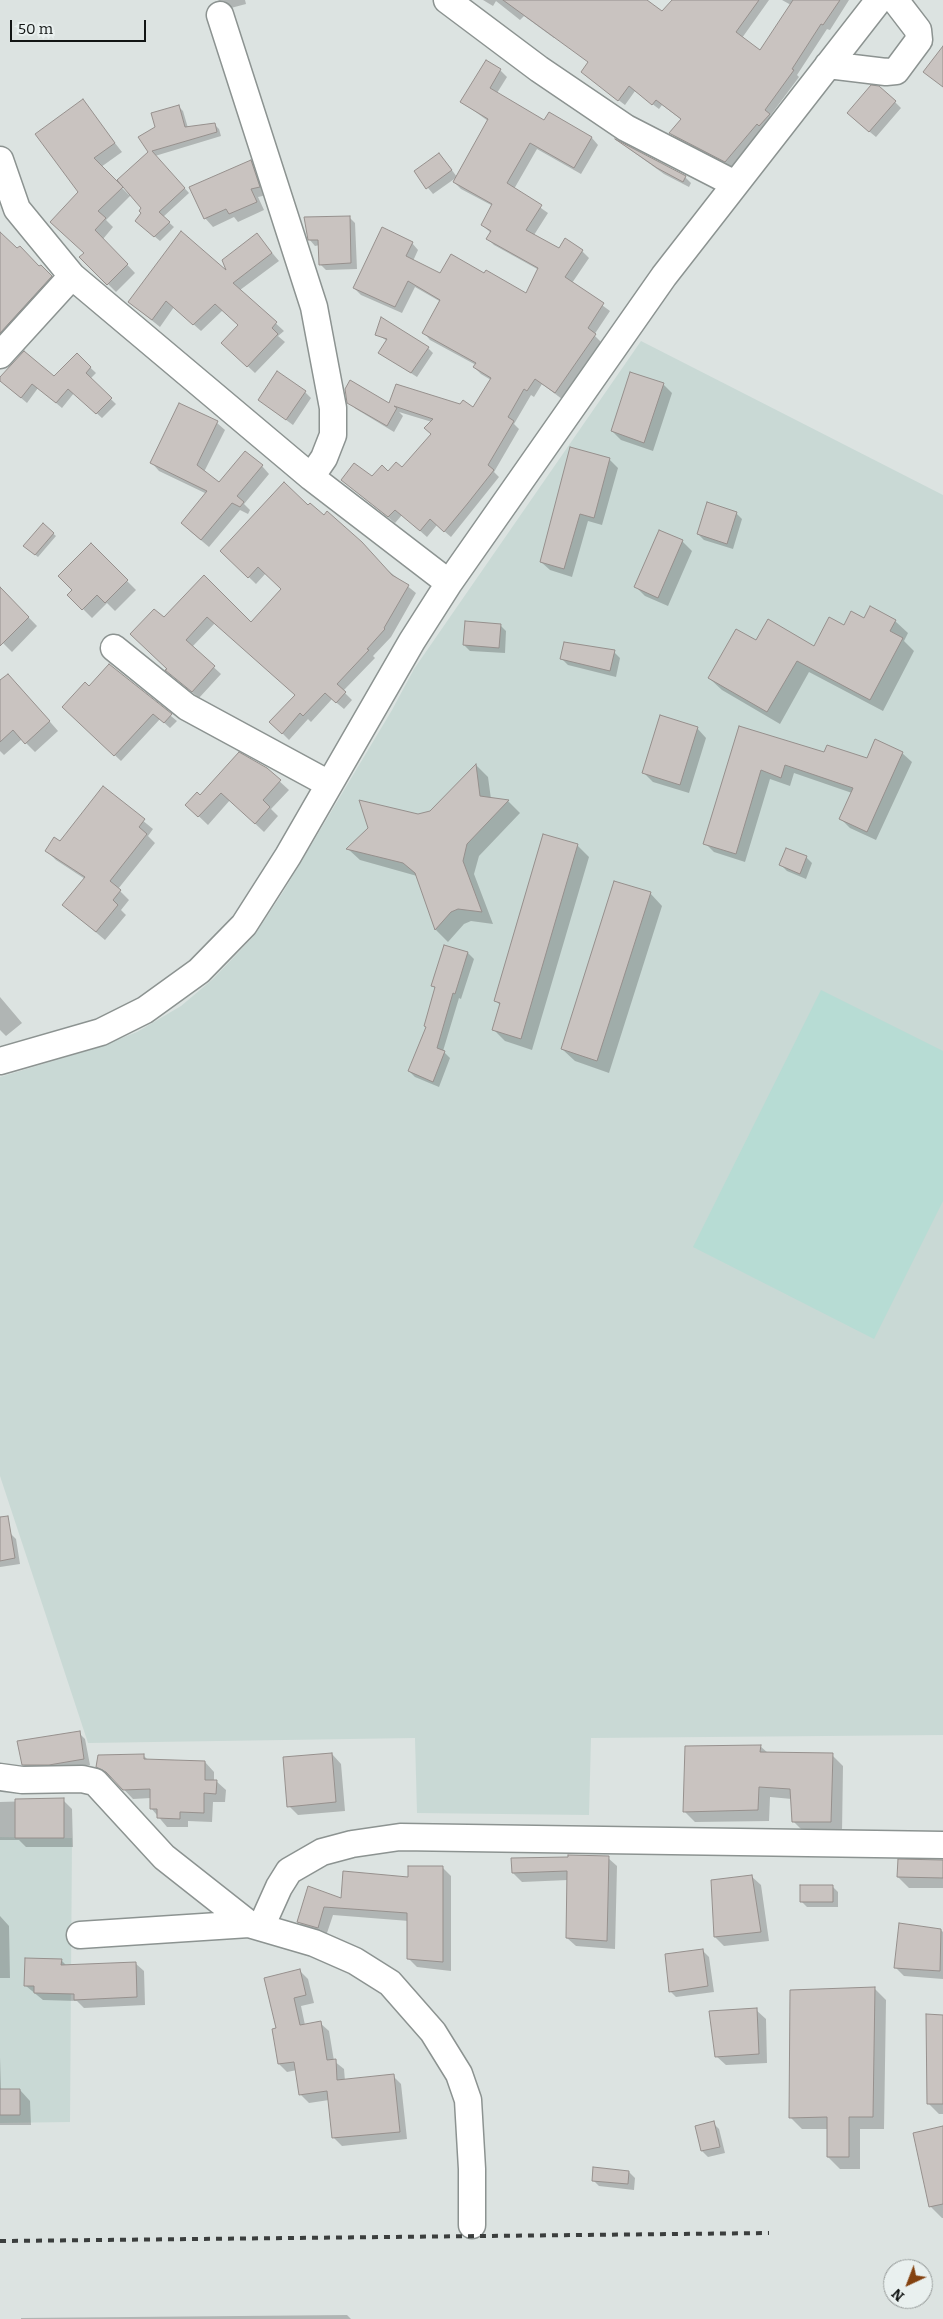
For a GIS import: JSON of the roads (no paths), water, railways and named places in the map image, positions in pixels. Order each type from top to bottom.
[{"type":"street","points":[[447,0],[539,69],[626,128],[735,184]]},
{"type":"street","points":[[0,1061],[101,1032],[145,1010],[199,971],[244,925],[273,882],[412,641],[449,583],[664,276],[879,0]]},
{"type":"street","points":[[828,64],[886,72],[896,71],[919,40],[918,30],[895,0]]},
{"type":"street","points":[[220,15],[314,307],[333,408],[333,435],[324,458],[311,477]]},
{"type":"street","points":[[0,160],[9,205],[72,276],[311,477],[449,583]]},
{"type":"street","points":[[0,356],[72,276]]},
{"type":"street","points":[[114,648],[187,707],[330,784]]},
{"type":"street","points":[[0,1776],[22,1780],[82,1779],[95,1782],[164,1856],[255,1926]]},
{"type":"street","points":[[255,1926],[289,1871],[322,1852],[352,1844],[400,1837],[943,1845]]},
{"type":"street","points":[[80,1935],[255,1926],[314,1943],[355,1961],[390,1983],[433,2032],[459,2074],[468,2100],[472,2169],[472,2225]]},
{"type":"railway","points":[[0,2241],[769,2233]]}]
